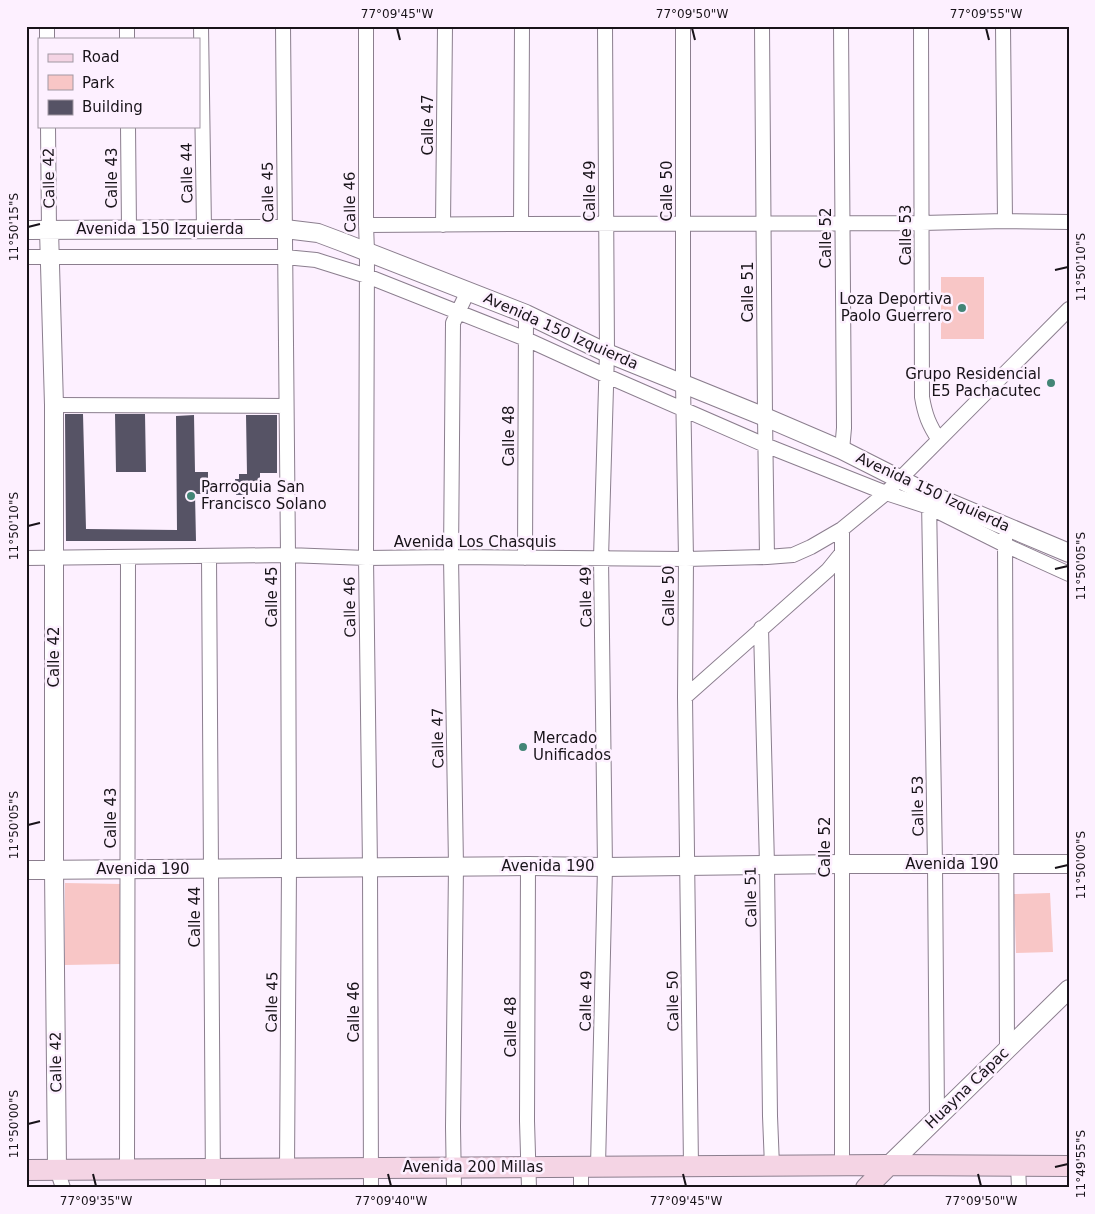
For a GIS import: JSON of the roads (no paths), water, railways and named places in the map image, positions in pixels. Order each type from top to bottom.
[{"type":"main road","name":"Avenida 200 Millas","points":[[26,1170],[60,1179],[127,1169],[213,1178],[286,1168],[842,1165],[1069,1166]]},
{"type":"main road","name":"Huayna Cápac","points":[[866,1188],[889,1165]]},
{"type":"street","name":"Calle 44","points":[[201,26],[204,229]]},
{"type":"street","name":"Calle 45","points":[[283,26],[289,868],[286,1168]]},
{"type":"street","name":"Calle 46","points":[[366,26],[366,558],[370,867],[371,1188]]},
{"type":"street","name":"Calle 47","points":[[443,225],[445,26]]},
{"type":"street","points":[[521,224],[522,26]]},
{"type":"street","name":"Calle 49","points":[[581,1188],[590,1166],[605,867],[601,558],[607,376],[605,26]]},
{"type":"street","name":"Calle 50","points":[[683,26],[685,697],[691,1166]]},
{"type":"street","name":"Calle 51","points":[[762,26],[767,557]]},
{"type":"street","name":"Calle 52","points":[[841,26],[844,428],[842,450]]},
{"type":"street","name":"Calle 53","points":[[921,26],[922,397],[929,424],[939,440]]},
{"type":"street","points":[[1003,26],[1005,221]]},
{"type":"street","name":"Calle 42","points":[[48,128],[54,404],[54,870],[60,1179]]},
{"type":"street","name":"Calle 43","points":[[128,128],[129,229]]},
{"type":"street","points":[[366,225],[1069,222]]},
{"type":"street","name":"Avenida 150 Izquierda","points":[[26,230],[284,229],[318,233],[526,314],[607,353],[842,450],[900,480],[929,500],[1005,545],[1069,574]]},
{"type":"street","name":"Avenida 150 Izquierda","points":[[26,257],[285,257],[316,260],[367,276],[526,339],[765,445],[886,493],[929,500],[1005,526],[1069,553]]},
{"type":"street","name":"Calle 47","points":[[454,1188],[456,866],[451,557],[452,323],[468,291]]},
{"type":"street","name":"Avenida Los Chasquis","points":[[26,558],[288,555],[366,558],[686,559],[793,555],[842,529],[886,493],[1069,309]]},
{"type":"street","name":"Calle 48","points":[[525,558],[526,314]]},
{"type":"street","points":[[54,404],[286,406]]},
{"type":"street","name":"Calle 53","points":[[929,500],[938,1117]]},
{"type":"street","points":[[1005,526],[1006,1050]]},
{"type":"street","name":"Calle 52","points":[[842,529],[842,1165]]},
{"type":"street","points":[[685,697],[828,570],[841,554]]},
{"type":"street","name":"Calle 44","points":[[209,556],[213,1178]]},
{"type":"street","name":"Calle 43","points":[[127,1169],[128,557]]},
{"type":"street","name":"Calle 51","points":[[762,628],[772,1166]]},
{"type":"street","name":"Avenida 190","points":[[26,870],[456,866],[1069,864]]},
{"type":"street","name":"Calle 48","points":[[528,866],[527,1121],[529,1188]]},
{"type":"street","name":"Huayna Cápac","points":[[889,1165],[1069,989]]},
{"type":"street","points":[[1018,1166],[1019,1188]]},
{"type":"place","name":"Loza Deportiva Paolo Guerrero","points":[[962,308]]},
{"type":"place","name":"Grupo Residencial E5 Pachacutec","points":[[1051,383]]},
{"type":"place","name":"Parroquia San Francisco Solano","points":[[191,496]]},
{"type":"place","name":"Mercado Unificados","points":[[523,747]]}]
